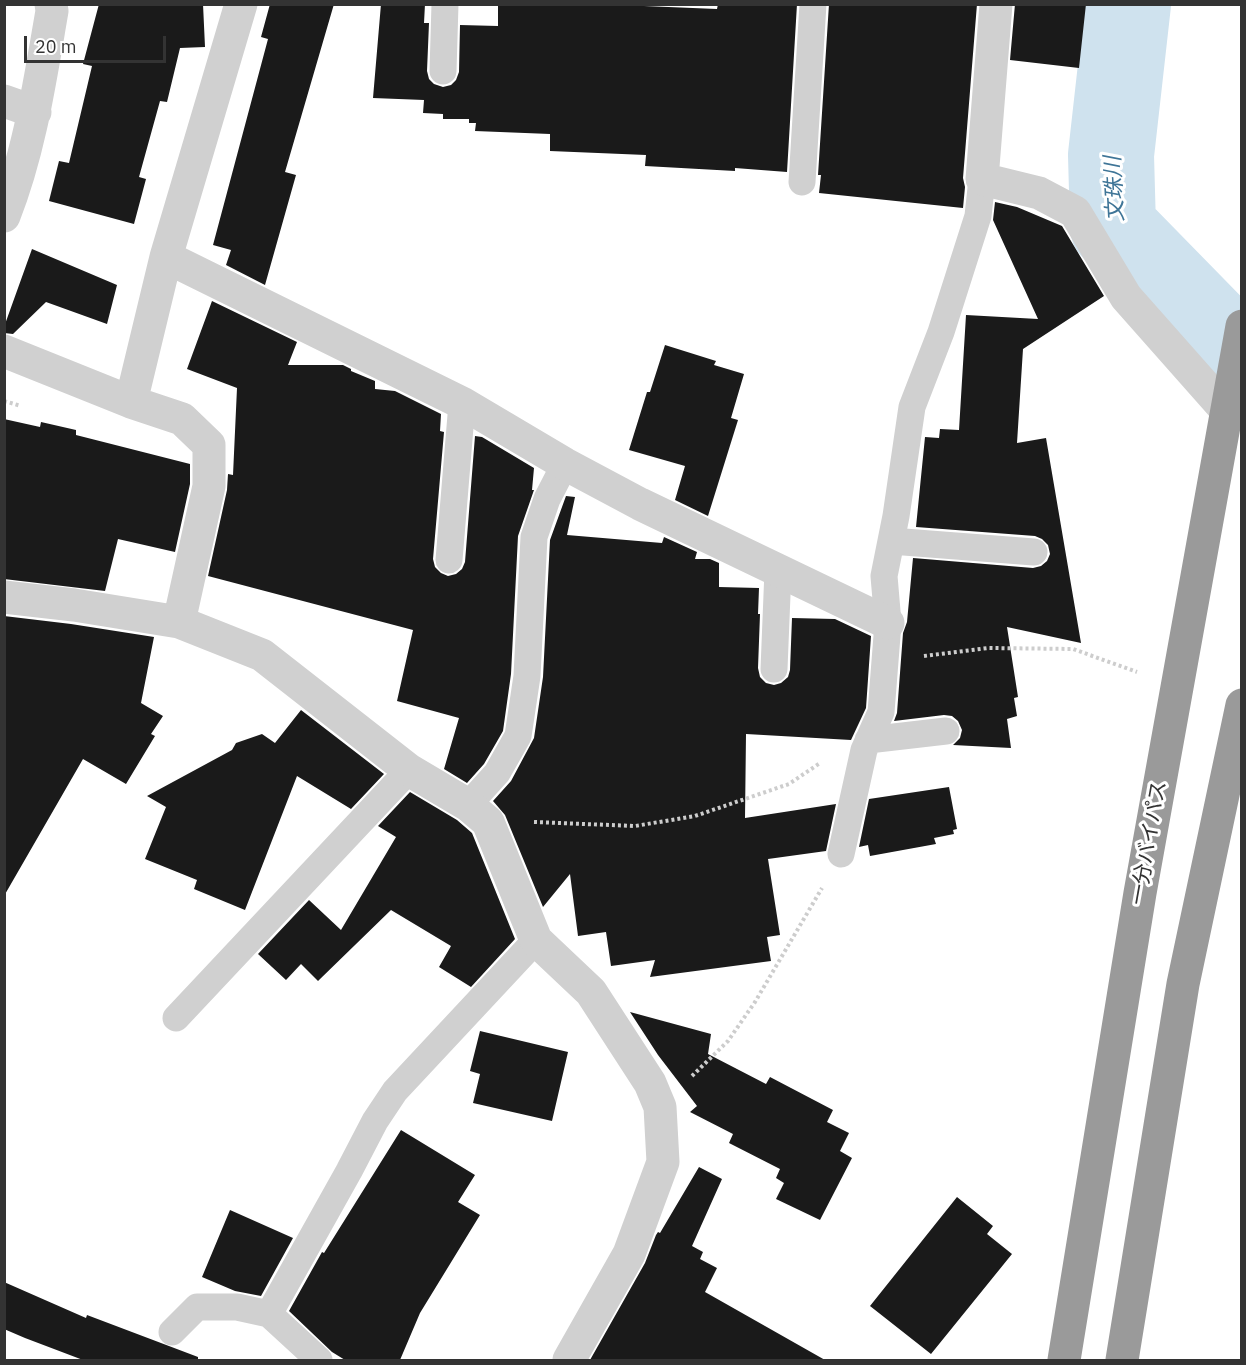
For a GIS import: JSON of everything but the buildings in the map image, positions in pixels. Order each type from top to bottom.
[{"type":"highway","name":"一分バイパス","points":[[1064,1360],[1140,893],[1242,326]]},
{"type":"highway","points":[[1122,1360],[1183,984],[1242,705]]},
{"type":"street","points":[[4,216],[13,194],[35,112],[52,11],[51,4]]},
{"type":"street","points":[[131,402],[166,257],[241,4]]},
{"type":"street","points":[[996,4],[982,179],[1039,193],[1074,212],[1126,297],[1226,410]]},
{"type":"street","points":[[4,101],[35,112]]},
{"type":"street","points":[[166,257],[462,403],[565,464],[640,504],[888,623]]},
{"type":"street","points":[[4,351],[131,402],[182,418],[209,445],[209,486],[179,622]]},
{"type":"street","points":[[4,597],[74,605],[179,622],[262,655],[409,770],[478,814],[536,940],[591,992],[650,1083],[660,1107],[663,1162],[629,1254],[569,1360]]},
{"type":"lane","points":[[443,71],[445,4]]},
{"type":"lane","points":[[802,182],[813,4]]},
{"type":"lane","points":[[841,854],[864,750],[881,712],[888,623],[884,576],[912,407],[941,332],[978,216],[982,179]]},
{"type":"lane","points":[[449,560],[462,403]]},
{"type":"lane","points":[[478,814],[497,773],[518,736],[527,676],[534,537],[547,499],[565,464]]},
{"type":"lane","points":[[891,541],[1034,552]]},
{"type":"lane","points":[[774,669],[778,570]]},
{"type":"lane","points":[[868,740],[946,731]]},
{"type":"lane","points":[[176,1018],[409,770]]},
{"type":"lane","points":[[269,1314],[375,1121],[395,1091],[536,940]]},
{"type":"lane","points":[[172,1332],[197,1307],[237,1307],[269,1314],[319,1360]]},
{"type":"path","points":[[885,662],[988,648],[1072,649],[1140,673]]},
{"type":"path","points":[[478,814],[540,822],[635,826],[695,816],[789,784],[841,750],[868,740]]},
{"type":"path","points":[[658,1102],[684,1083],[728,1041],[755,1002],[841,854]]},
{"type":"waterway","name":"文珠川","points":[[1128,4],[1111,155],[1113,227],[1242,359]]}]
